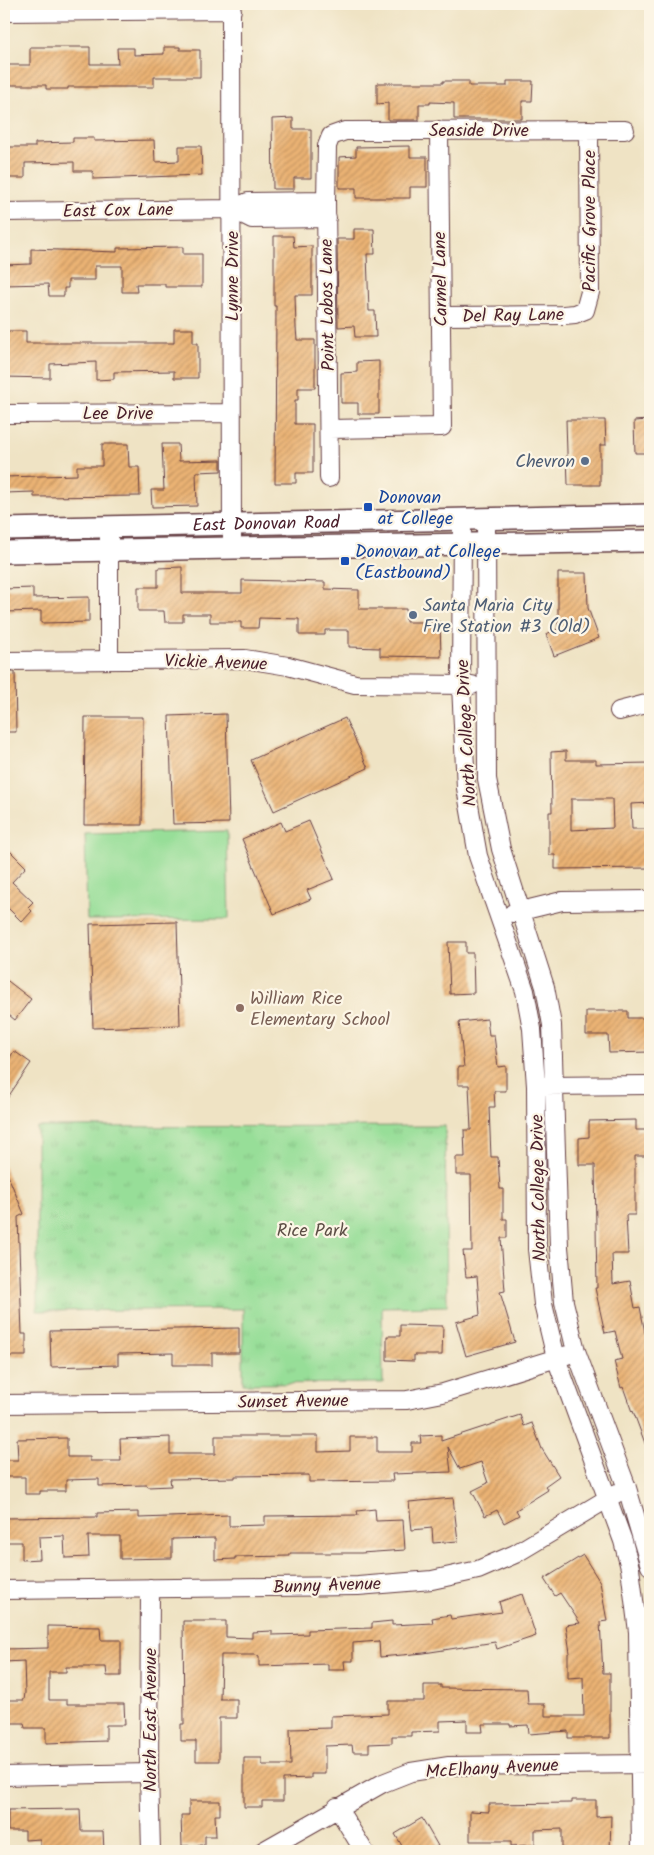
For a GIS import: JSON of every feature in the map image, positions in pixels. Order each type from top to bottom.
[{"type":"main road","name":"East Donovan Road","points":[[4,529],[232,526],[650,515]]},
{"type":"main road","name":"East Donovan Road","points":[[4,552],[485,543],[650,542]]},
{"type":"street","points":[[4,12],[232,7]]},
{"type":"street","name":"Lynne Drive","points":[[232,7],[232,548]]},
{"type":"street","name":"Carmel Lane","points":[[329,430],[442,427],[439,130]]},
{"type":"street","name":"Pacific Grove Place","points":[[585,310],[590,292],[588,130]]},
{"type":"street","name":"Seaside Drive","points":[[334,135],[345,131],[625,130]]},
{"type":"street","name":"Point Lobos Lane","points":[[329,478],[327,146],[328,141],[334,135]]},
{"type":"street","name":"East Cox Lane","points":[[4,212],[232,209],[248,202],[327,210]]},
{"type":"street","name":"Del Ray Lane","points":[[441,316],[564,315],[585,310]]},
{"type":"street","name":"Lee Drive","points":[[4,414],[231,413]]},
{"type":"street","name":"North College Drive","points":[[486,519],[485,685],[487,779],[501,849],[545,987],[552,1025],[559,1247],[564,1302],[576,1351],[627,1488],[650,1566]]},
{"type":"street","name":"North College Drive","points":[[462,520],[461,685],[466,788],[478,856],[525,991],[532,1029],[536,1086],[537,1249],[543,1304],[556,1358],[607,1498],[630,1568],[644,1632],[645,1764],[641,1851]]},
{"type":"street","points":[[109,528],[110,660]]},
{"type":"street","name":"Vickie Avenue","points":[[4,661],[245,659],[288,666],[355,684],[485,685]]},
{"type":"street","points":[[619,711],[650,703]]},
{"type":"street","points":[[500,918],[522,910],[562,901],[650,900]]},
{"type":"street","points":[[536,1086],[650,1084]]},
{"type":"street","name":"Sunset Avenue","points":[[4,1404],[407,1400],[443,1394],[576,1351]]},
{"type":"street","name":"Bunny Avenue","points":[[4,1590],[358,1586],[432,1580],[478,1570],[515,1554],[607,1498],[627,1488]]},
{"type":"street","name":"North East Avenue","points":[[150,1588],[149,1773],[151,1851]]},
{"type":"street","name":"McElhany Avenue","points":[[263,1851],[383,1782],[411,1772],[449,1766],[645,1764]]},
{"type":"street","points":[[4,1776],[149,1773]]},
{"type":"street","points":[[337,1807],[364,1851]]},
{"type":"green space","points":[[227,831],[229,919],[87,920],[85,834]]},
{"type":"green space","name":"Rice Park","points":[[445,1126],[447,1306],[382,1307],[383,1383],[243,1384],[243,1309],[37,1311],[37,1127]]},
{"type":"building","points":[[30,47],[90,47],[90,64],[118,64],[117,48],[134,48],[134,55],[164,54],[164,47],[180,47],[180,50],[200,50],[200,77],[154,77],[154,87],[68,87],[68,89],[46,89],[46,85],[4,85],[4,65],[30,65]]},
{"type":"building","points":[[443,81],[469,81],[469,86],[507,86],[507,81],[533,81],[532,101],[522,101],[522,119],[454,119],[454,103],[430,102],[430,104],[419,104],[419,120],[388,120],[388,103],[377,104],[377,83],[443,83]]},
{"type":"building","points":[[293,118],[293,129],[311,129],[311,178],[294,178],[294,189],[273,189],[272,119]]},
{"type":"building","points":[[73,138],[94,138],[94,141],[154,140],[155,162],[179,161],[179,146],[201,146],[202,175],[93,179],[93,171],[74,171],[74,162],[25,163],[25,178],[4,178],[4,147],[35,147],[35,143],[73,142]]},
{"type":"building","points":[[410,146],[410,157],[427,157],[427,187],[410,187],[410,198],[356,198],[356,188],[339,188],[339,157],[356,156],[356,147]]},
{"type":"building","points":[[354,229],[374,229],[375,254],[367,254],[369,311],[375,311],[376,337],[355,337],[354,326],[338,327],[337,239],[354,239]]},
{"type":"building","points":[[274,236],[293,236],[294,247],[312,246],[312,295],[295,295],[297,340],[315,340],[315,388],[298,388],[298,400],[295,400],[295,424],[313,424],[313,473],[296,473],[296,483],[275,483],[276,306],[274,306]]},
{"type":"building","points":[[183,247],[183,254],[202,254],[202,287],[165,287],[165,284],[136,284],[137,292],[122,292],[122,266],[95,266],[95,280],[68,280],[68,288],[64,288],[64,296],[49,296],[48,284],[4,285],[4,265],[31,264],[31,249],[117,252],[117,248]]},
{"type":"building","points":[[174,329],[193,329],[193,343],[198,343],[198,378],[174,378],[174,371],[114,372],[114,379],[96,380],[96,362],[50,364],[50,378],[4,377],[4,331],[26,331],[26,343],[174,343]]},
{"type":"building","points":[[379,361],[379,414],[358,414],[358,403],[341,403],[341,373],[357,372],[357,362]]},
{"type":"building","points":[[566,420],[605,420],[606,445],[600,445],[600,485],[568,485]]},
{"type":"building","points":[[649,420],[650,453],[635,453],[634,421]]},
{"type":"building","points":[[102,444],[128,444],[129,467],[139,467],[140,496],[34,497],[34,492],[4,493],[4,477],[77,475],[77,466],[102,466]]},
{"type":"building","points":[[162,444],[178,444],[179,461],[221,460],[221,471],[196,472],[197,506],[152,507],[151,490],[164,490]]},
{"type":"building","points":[[182,567],[182,593],[242,593],[242,580],[325,582],[325,589],[359,590],[359,609],[406,609],[406,622],[440,622],[441,657],[380,656],[380,648],[349,647],[349,630],[325,630],[325,635],[299,635],[299,619],[259,618],[258,628],[241,628],[241,622],[210,622],[210,614],[183,614],[183,622],[165,622],[164,611],[138,611],[138,587],[158,587],[158,568]]},
{"type":"building","points":[[558,573],[587,573],[588,608],[599,638],[554,656],[546,634],[558,629]]},
{"type":"building","points":[[33,588],[33,598],[89,597],[89,622],[41,623],[41,611],[4,612],[4,589]]},
{"type":"building","points":[[4,672],[15,672],[16,732],[4,732]]},
{"type":"building","points":[[226,714],[229,823],[173,824],[169,716]]},
{"type":"building","points":[[85,717],[143,717],[142,825],[84,825]]},
{"type":"building","points":[[345,718],[368,768],[274,811],[251,760]]},
{"type":"building","points":[[566,751],[566,760],[596,760],[596,764],[650,763],[650,803],[631,804],[632,829],[650,829],[650,868],[555,869],[555,855],[549,855],[549,812],[552,812],[551,752]],"holes":[[[571,799],[612,799],[613,828],[571,830]]]},
{"type":"building","points":[[309,821],[334,879],[307,890],[311,899],[274,914],[242,839],[281,822],[285,831]]},
{"type":"building","points":[[10,851],[26,867],[12,882],[33,902],[28,907],[32,911],[22,922],[4,904],[4,858]]},
{"type":"building","points":[[177,922],[180,1025],[93,1028],[90,924]]},
{"type":"building","points":[[448,942],[466,942],[466,953],[473,953],[474,993],[450,994]]},
{"type":"building","points":[[4,978],[31,999],[15,1020],[4,1011]]},
{"type":"building","points":[[586,1011],[628,1011],[628,1018],[650,1018],[650,1052],[609,1053],[608,1035],[586,1035]]},
{"type":"building","points":[[487,1019],[489,1035],[494,1035],[498,1067],[506,1066],[506,1091],[494,1091],[495,1107],[489,1107],[491,1157],[498,1157],[500,1189],[503,1189],[503,1219],[507,1219],[507,1238],[501,1238],[505,1291],[500,1292],[515,1342],[466,1356],[456,1322],[480,1315],[477,1276],[466,1277],[463,1251],[472,1251],[471,1175],[456,1175],[456,1157],[465,1157],[464,1130],[471,1130],[469,1085],[458,1085],[458,1067],[464,1067],[459,1022]]},
{"type":"building","points":[[14,1051],[31,1063],[4,1103],[4,1067]]},
{"type":"building","points":[[636,1120],[636,1130],[647,1130],[648,1156],[635,1156],[635,1215],[626,1215],[628,1254],[612,1254],[613,1284],[630,1281],[635,1308],[640,1307],[645,1333],[650,1332],[649,1454],[623,1387],[621,1388],[614,1361],[622,1359],[615,1331],[605,1333],[595,1288],[597,1288],[595,1165],[579,1165],[579,1138],[589,1137],[589,1121]]},
{"type":"building","points":[[4,1166],[24,1214],[18,1217],[22,1334],[26,1334],[26,1356],[4,1356]]},
{"type":"building","points":[[400,1325],[443,1326],[442,1355],[414,1355],[414,1361],[387,1360],[387,1336],[400,1336]]},
{"type":"building","points":[[239,1328],[239,1353],[212,1353],[212,1365],[173,1365],[173,1353],[118,1354],[118,1365],[51,1367],[50,1331]]},
{"type":"building","points":[[520,1415],[524,1426],[532,1423],[542,1449],[559,1476],[545,1486],[548,1490],[516,1510],[519,1515],[504,1523],[497,1510],[485,1516],[472,1491],[488,1483],[481,1462],[460,1469],[448,1447],[451,1472],[392,1474],[393,1481],[309,1482],[309,1475],[235,1476],[235,1478],[170,1479],[171,1486],[148,1487],[147,1485],[99,1486],[99,1479],[66,1480],[66,1491],[40,1491],[40,1494],[25,1494],[25,1477],[4,1477],[4,1460],[18,1460],[17,1439],[67,1438],[67,1457],[90,1457],[90,1461],[121,1461],[120,1439],[170,1437],[170,1454],[215,1454],[215,1436],[318,1436],[318,1452],[350,1451],[350,1437],[377,1437],[377,1452],[412,1452],[412,1443],[421,1443],[420,1436],[441,1435],[441,1441]]},
{"type":"building","points":[[453,1498],[458,1541],[433,1543],[432,1528],[412,1530],[409,1502]]},
{"type":"building","points":[[375,1509],[376,1521],[403,1520],[405,1550],[361,1553],[290,1553],[290,1556],[235,1557],[235,1559],[215,1560],[215,1538],[172,1539],[172,1558],[120,1559],[120,1536],[88,1536],[89,1557],[65,1558],[64,1536],[39,1537],[40,1559],[22,1560],[22,1542],[4,1542],[4,1518],[97,1517],[97,1513],[139,1512],[139,1518],[229,1515],[229,1526],[265,1525],[265,1516],[358,1515],[357,1511]]},
{"type":"building","points":[[583,1555],[600,1582],[607,1621],[600,1622],[603,1673],[610,1673],[610,1738],[568,1738],[568,1731],[529,1734],[528,1725],[510,1726],[510,1724],[482,1724],[483,1732],[467,1732],[467,1720],[440,1721],[440,1731],[411,1732],[411,1736],[392,1736],[392,1743],[369,1744],[369,1752],[353,1752],[352,1745],[325,1746],[325,1774],[311,1774],[311,1778],[283,1779],[283,1801],[262,1801],[262,1807],[244,1807],[244,1758],[262,1758],[262,1765],[291,1765],[290,1729],[331,1728],[331,1716],[388,1714],[388,1701],[424,1701],[424,1685],[441,1685],[441,1688],[527,1689],[528,1704],[545,1704],[545,1716],[584,1716],[583,1677],[568,1678],[568,1653],[570,1653],[566,1625],[580,1623],[560,1593],[555,1596],[544,1579]]},
{"type":"building","points":[[522,1594],[536,1636],[497,1649],[495,1642],[424,1653],[380,1657],[379,1641],[353,1643],[353,1661],[344,1661],[345,1670],[328,1670],[328,1664],[259,1666],[259,1657],[256,1655],[221,1655],[220,1699],[237,1699],[237,1718],[219,1718],[219,1761],[196,1761],[196,1741],[181,1741],[181,1724],[184,1724],[183,1621],[226,1621],[226,1637],[252,1638],[252,1632],[272,1631],[272,1635],[308,1634],[308,1630],[372,1628],[372,1623],[392,1621],[392,1625],[433,1623],[432,1618],[450,1615],[451,1619],[502,1612],[499,1602]]},
{"type":"building","points":[[48,1626],[100,1627],[101,1640],[121,1640],[121,1676],[107,1676],[106,1667],[66,1667],[66,1672],[49,1672],[49,1700],[67,1700],[67,1704],[124,1704],[125,1725],[106,1725],[106,1741],[46,1743],[46,1728],[25,1728],[24,1723],[4,1723],[4,1700],[24,1700],[25,1693],[24,1661],[4,1662],[4,1649],[48,1648]]},
{"type":"building","points":[[572,1800],[596,1800],[596,1817],[611,1816],[610,1851],[562,1851],[562,1829],[535,1830],[535,1845],[511,1846],[511,1841],[470,1841],[470,1811],[489,1812],[489,1804],[572,1803]]},
{"type":"building","points":[[189,1801],[220,1801],[220,1815],[215,1815],[216,1836],[205,1836],[205,1845],[182,1846],[181,1815],[189,1815]]},
{"type":"building","points":[[80,1809],[81,1831],[103,1831],[104,1851],[40,1851],[40,1839],[25,1840],[25,1831],[8,1831],[8,1810]]},
{"type":"building","points":[[422,1818],[438,1846],[429,1851],[405,1851],[395,1834]]},
{"type":"place","name":"Chevron","points":[[585,461]]},
{"type":"place","name":"Donovan at College","points":[[368,507]]},
{"type":"place","name":"Donovan at College (Eastbound)","points":[[345,561]]},
{"type":"place","name":"Santa Maria City Fire Station #3 (Old)","points":[[413,615]]},
{"type":"place","name":"William Rice Elementary School","points":[[240,1008]]}]
